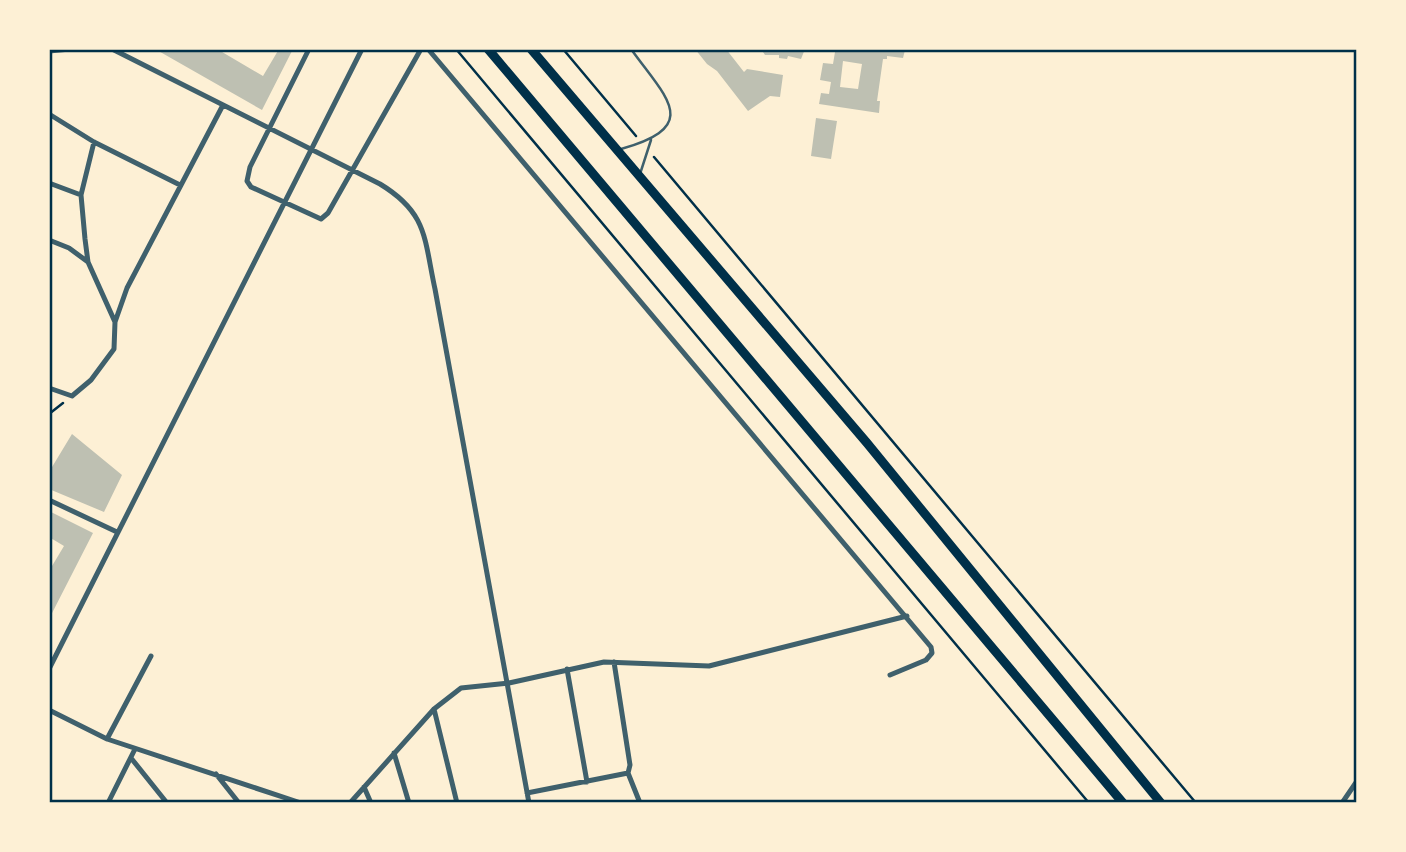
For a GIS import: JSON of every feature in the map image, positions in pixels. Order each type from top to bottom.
[{"type":"main road","points":[[488,49],[1122,803]]},
{"type":"main road","points":[[531,49],[867,443],[1161,803]]},
{"type":"street","points":[[49,51],[69,49]]},
{"type":"street","points":[[112,49],[351,169],[403,198],[421,227],[509,683],[529,803]]},
{"type":"street","points":[[309,49],[250,167],[247,181],[251,187],[318,218],[324,218],[421,49]]},
{"type":"street","points":[[428,49],[907,616],[932,653],[926,660],[890,675]]},
{"type":"street","points":[[49,669],[362,50]]},
{"type":"street","points":[[49,388],[72,396],[91,380],[114,349],[115,322],[127,288],[223,105]]},
{"type":"street","points":[[49,114],[94,142],[180,184]]},
{"type":"street","points":[[94,142],[82,195],[88,262],[115,322]]},
{"type":"street","points":[[49,183],[82,195]]},
{"type":"street","points":[[49,240],[88,262]]},
{"type":"street","points":[[49,500],[117,532]]},
{"type":"street","points":[[350,803],[434,709],[461,688],[509,683],[566,669],[614,662],[709,666],[907,616]]},
{"type":"street","points":[[107,738],[151,656]]},
{"type":"street","points":[[614,662],[631,765],[628,773],[639,803]]},
{"type":"street","points":[[566,669],[587,782]]},
{"type":"street","points":[[434,709],[457,803]]},
{"type":"street","points":[[49,710],[135,749],[301,803]]},
{"type":"street","points":[[108,803],[135,749]]},
{"type":"street","points":[[394,753],[409,803]]},
{"type":"street","points":[[131,758],[167,803]]},
{"type":"street","points":[[527,793],[628,773]]},
{"type":"street","points":[[216,774],[239,803]]},
{"type":"street","points":[[1342,803],[1357,781]]},
{"type":"street","points":[[364,787],[371,803]]},
{"type":"lane","points":[[615,150],[651,140],[666,127],[672,113],[669,102],[631,49]]},
{"type":"lane","points":[[639,178],[651,140]]},
{"type":"path","points":[[456,49],[1089,803]]},
{"type":"path","points":[[563,49],[642,143]]},
{"type":"path","points":[[648,149],[1196,803]]},
{"type":"path","points":[[49,414],[72,396]]},
{"type":"building","points":[[155,49],[217,49],[263,76],[279,49],[293,49],[262,110]]},
{"type":"building","points":[[695,49],[726,49],[744,72],[747,69],[783,75],[780,97],[770,96],[748,111],[717,71],[707,64]]},
{"type":"building","points":[[761,49],[805,49],[801,59],[788,56],[787,59],[779,58],[779,55],[765,55]]},
{"type":"building","points":[[822,49],[905,50],[903,58],[887,56],[887,59],[883,59],[877,101],[880,101],[879,113],[819,104],[821,93],[829,94],[831,82],[820,80],[823,63],[833,64],[835,52]],"holes":[[[843,61],[862,64],[858,89],[840,87]]]},
{"type":"building","points":[[816,118],[837,121],[831,159],[811,156]]},
{"type":"building","points":[[72,434],[122,475],[104,512],[49,489],[49,472]]},
{"type":"building","points":[[49,511],[93,533],[49,619],[49,571],[64,546],[49,537]]}]
